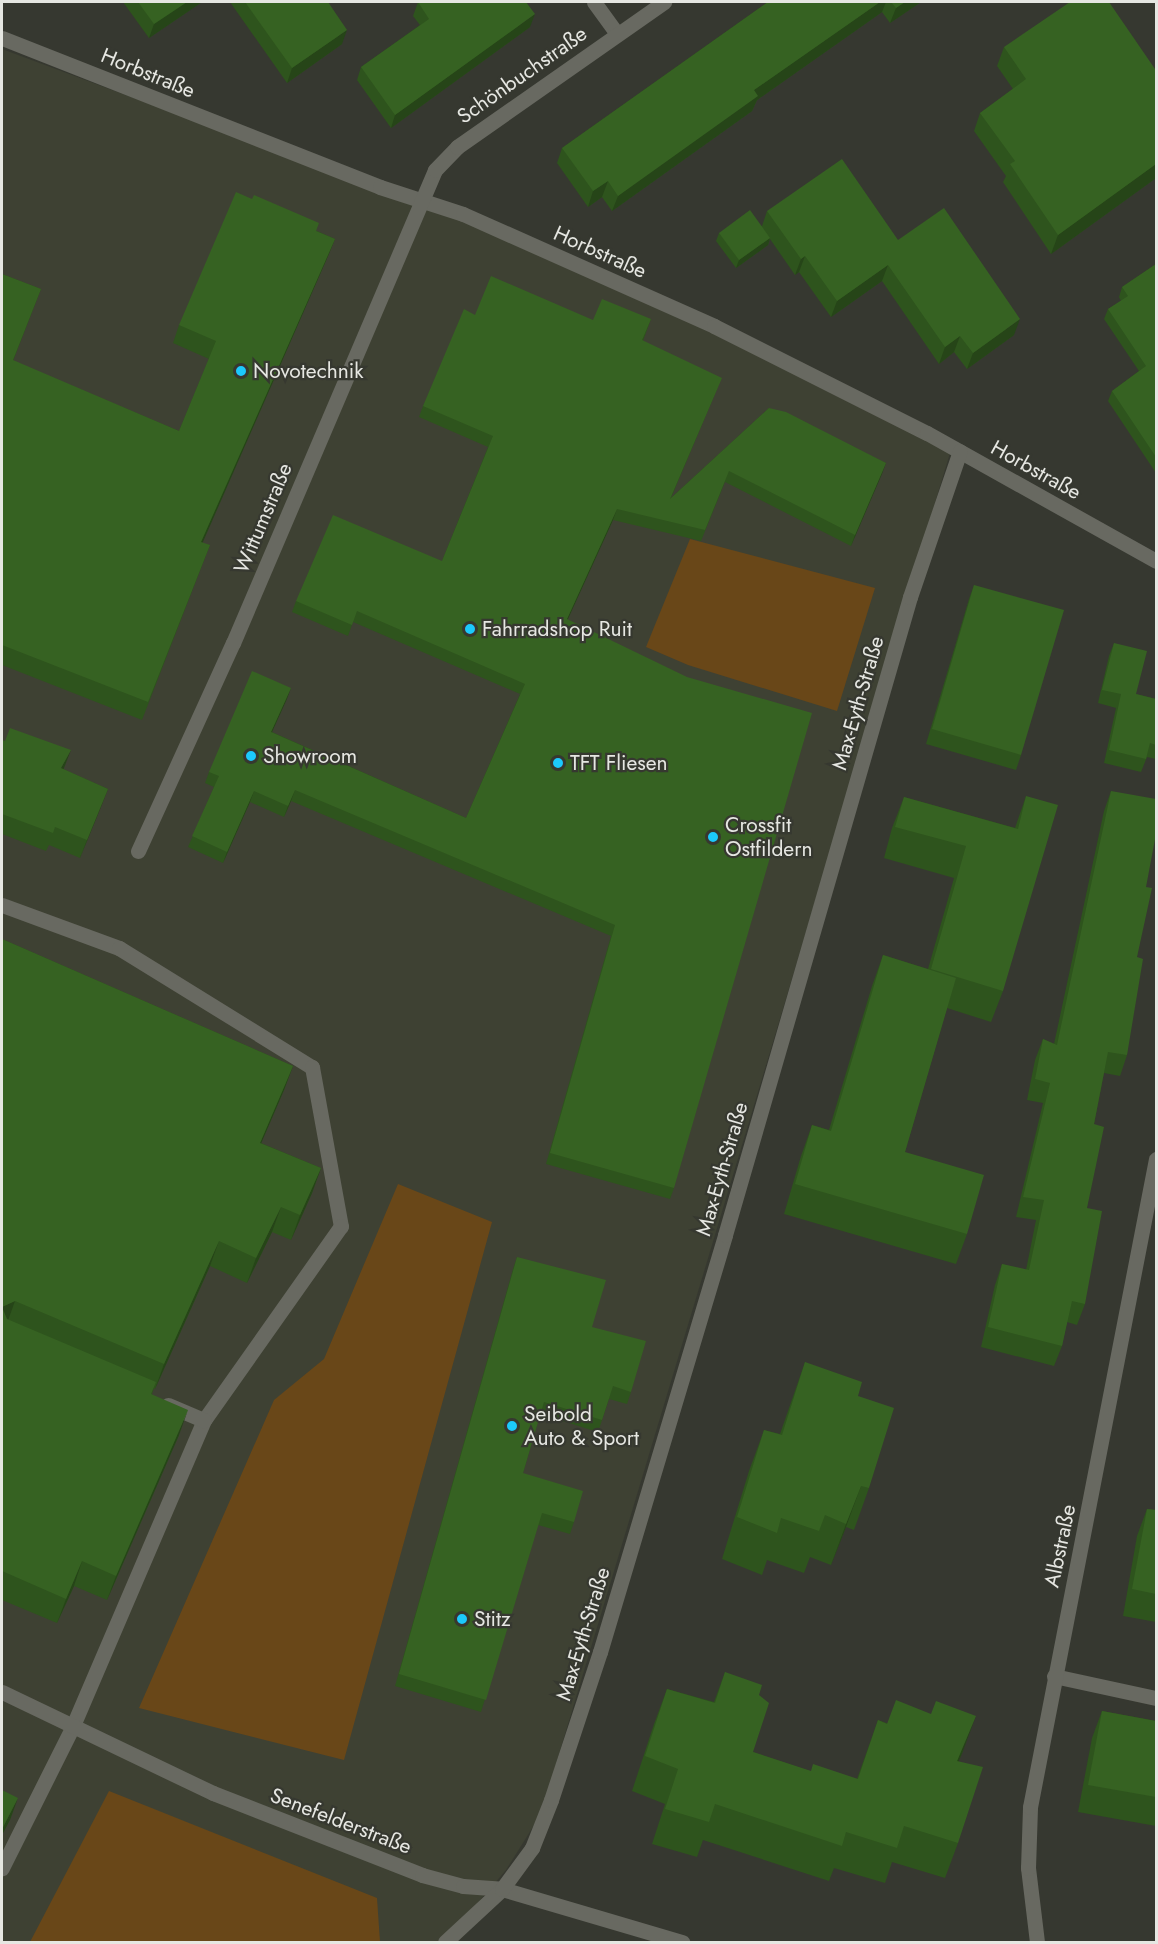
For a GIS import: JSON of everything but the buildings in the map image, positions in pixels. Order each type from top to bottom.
[{"type":"street","points":[[594,2],[617,34]]},
{"type":"street","name":"Schönbuchstraße","points":[[422,199],[435,170],[457,147],[664,2]]},
{"type":"street","name":"Horbstraße","points":[[2,38],[236,132],[463,214],[761,347],[960,451],[1156,561]]},
{"type":"street","name":"Wittumstraße","points":[[138,851],[228,653],[422,199]]},
{"type":"street","name":"Max-Eyth-Straße","points":[[445,1942],[502,1889],[532,1848],[600,1652],[910,597],[960,451]]},
{"type":"street","points":[[2,905],[119,948],[312,1067],[341,1226],[204,1420],[72,1728],[2,1868]]},
{"type":"street","name":"Albstraße","points":[[1037,1942],[1028,1839],[1054,1676],[1097,1475],[1156,1159]]},
{"type":"street","points":[[151,1397],[204,1420]]},
{"type":"street","points":[[1054,1676],[1156,1698]]},
{"type":"street","name":"Senefelderstraße","points":[[2,1692],[72,1728],[213,1793],[422,1875],[463,1886],[502,1889],[682,1942]]},
{"type":"shaded area","points":[[2,49],[456,218],[755,350],[950,453],[541,1814],[506,1870],[444,1942],[2,1942]]},
{"type":"shaded area","points":[[690,539],[875,588],[837,711],[688,665],[646,647]]},
{"type":"shaded area","points":[[398,1184],[492,1222],[344,1760],[139,1708],[274,1400],[324,1359]]},
{"type":"shaded area","points":[[109,1791],[377,1898],[380,1942],[30,1942]]},
{"type":"place","name":"Novotechnik","points":[[241,371]]},
{"type":"place","name":"Fahrradshop Ruit","points":[[470,629]]},
{"type":"place","name":"Showroom","points":[[251,756]]},
{"type":"place","name":"TFT Fliesen","points":[[558,763]]},
{"type":"place","name":"Crossfit Ostfildern","points":[[713,837]]},
{"type":"place","name":"Seibold Auto & Sport","points":[[512,1426]]},
{"type":"place","name":"Stitz","points":[[462,1619]]}]
